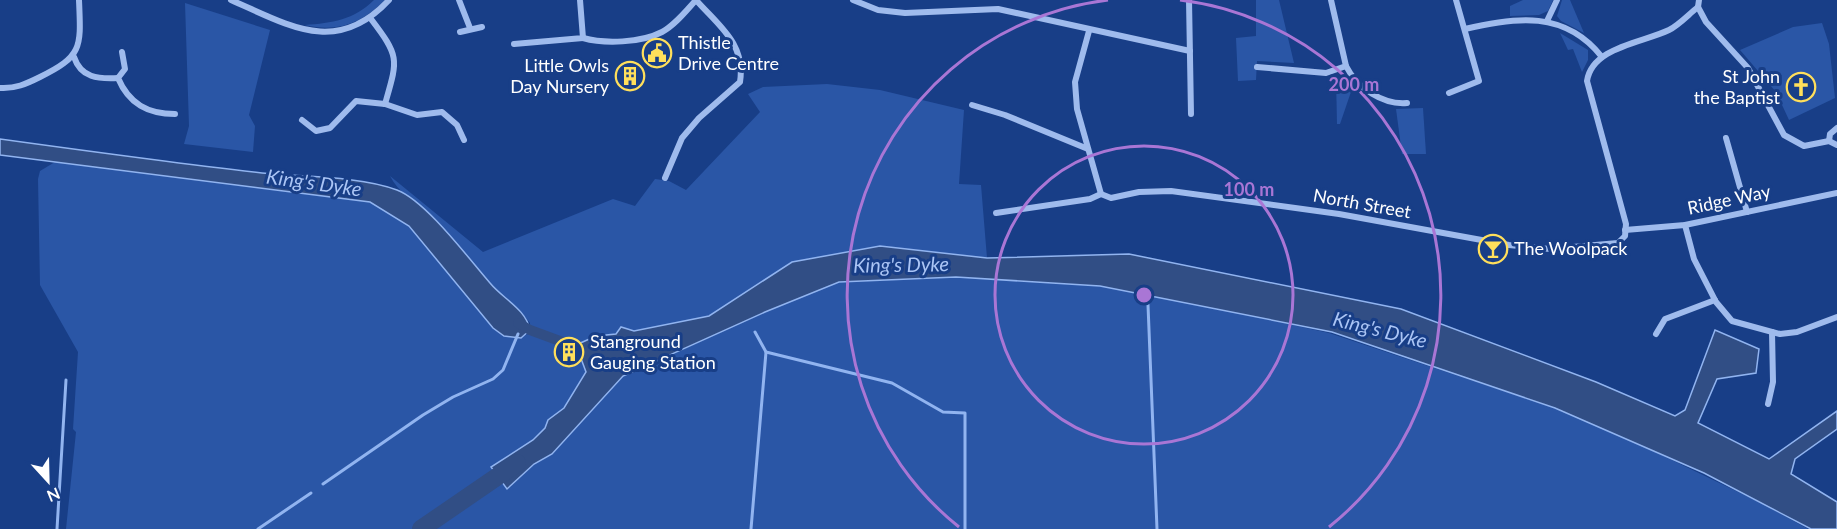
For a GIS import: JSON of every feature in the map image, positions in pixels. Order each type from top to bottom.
[{"type":"street","points":[[0,88],[11,89],[24,85],[62,66],[74,57],[79,44],[79,0]]},
{"type":"street","points":[[231,0],[318,33],[347,29],[371,19],[389,0]]},
{"type":"street","points":[[459,0],[470,28]]},
{"type":"street","points":[[580,0],[583,38]]},
{"type":"street","points":[[514,44],[583,38],[596,41],[625,40],[660,33],[696,0],[736,44],[743,65],[740,82],[699,117],[682,138],[665,178]]},
{"type":"street","points":[[853,0],[878,10],[905,13],[954,9],[998,9],[1089,31],[1190,51]]},
{"type":"street","points":[[954,0],[954,9]]},
{"type":"street","points":[[1189,0],[1191,114]]},
{"type":"street","points":[[1331,0],[1346,66],[1350,74],[1367,90],[1383,100],[1407,103]]},
{"type":"street","points":[[1449,93],[1479,81],[1456,0]]},
{"type":"street","points":[[1547,21],[1557,0]]},
{"type":"street","points":[[1625,230],[1626,224],[1587,81],[1588,72],[1593,63],[1602,57],[1671,29],[1699,4],[1706,22],[1748,68],[1784,135],[1804,146],[1828,141],[1837,145]]},
{"type":"street","points":[[1465,29],[1497,21],[1534,18],[1569,30],[1587,41],[1602,57]]},
{"type":"street","points":[[371,19],[392,48],[396,58],[385,104]]},
{"type":"street","points":[[460,32],[482,27]]},
{"type":"street","points":[[1089,31],[1075,82],[1077,109],[1101,194]]},
{"type":"street","points":[[118,78],[125,69],[122,51]]},
{"type":"street","points":[[74,57],[78,68],[92,77],[118,78]]},
{"type":"street","points":[[1257,67],[1326,73],[1346,66]]},
{"type":"street","points":[[118,78],[124,93],[153,114],[175,114]]},
{"type":"street","points":[[302,120],[316,130],[330,128],[356,101],[385,104],[417,115],[442,112],[458,124],[464,141]]},
{"type":"street","points":[[972,105],[1005,115],[1088,149]]},
{"type":"street","points":[[1828,141],[1830,134],[1837,128]]},
{"type":"street","points":[[1726,138],[1747,212]]},
{"type":"street","name":"North Street","points":[[996,213],[1090,199],[1101,194],[1111,198],[1139,192],[1171,191],[1316,210],[1509,245],[1550,249],[1618,243],[1624,236],[1625,230]]},
{"type":"street","name":"Ridge Way","points":[[1625,230],[1685,225],[1837,193]]},
{"type":"street","points":[[1685,225],[1694,260],[1715,300],[1732,321],[1772,332],[1797,332],[1837,317]]},
{"type":"street","points":[[1656,334],[1665,319],[1715,300]]},
{"type":"street","points":[[1768,404],[1773,382],[1772,332]]},
{"type":"shaded area","points":[[374,0],[385,0],[367,15],[349,24],[328,28],[305,25],[342,19],[359,12]]},
{"type":"shaded area","points":[[1256,0],[1279,0],[1294,63],[1257,61],[1256,80],[1238,81],[1236,38],[1256,36]]},
{"type":"shaded area","points":[[1523,0],[1553,0],[1548,11],[1539,15],[1510,16],[1510,6]]},
{"type":"shaded area","points":[[1562,0],[1570,0],[1584,33],[1561,21],[1557,16]]},
{"type":"shaded area","points":[[185,3],[270,30],[249,115],[255,126],[253,152],[184,144],[189,126]]},
{"type":"shaded area","points":[[1822,23],[1829,44],[1835,98],[1789,120],[1776,92],[1740,50],[1793,27]]},
{"type":"shaded area","points":[[1560,33],[1588,50],[1588,60],[1582,72],[1573,49],[1568,50]]},
{"type":"shaded area","points":[[1341,76],[1353,86],[1340,124],[1337,124],[1336,77]]},
{"type":"shaded area","points":[[827,84],[880,90],[964,110],[959,184],[981,185],[987,258],[880,246],[792,262],[709,316],[634,331],[621,327],[616,334],[596,336],[576,345],[586,372],[564,408],[548,420],[545,428],[534,440],[491,467],[508,489],[534,464],[552,454],[623,376],[657,365],[674,354],[765,311],[839,282],[956,277],[1098,285],[1329,333],[1555,408],[1647,448],[1763,504],[1808,529],[66,529],[76,432],[73,429],[78,352],[40,285],[38,179],[40,171],[55,162],[370,202],[409,225],[493,328],[520,338],[528,334],[530,323],[498,293],[443,230],[402,191],[390,176],[483,252],[613,199],[635,206],[655,179],[669,181],[686,190],[760,112],[748,94],[763,87]]},
{"type":"shaded area","points":[[1423,108],[1426,154],[1402,154],[1396,109]]},
{"type":"water","points":[[0,139],[262,173],[366,182],[397,190],[408,196],[434,218],[495,289],[519,310],[530,330],[521,338],[504,336],[493,328],[409,226],[370,202],[0,155]]},
{"type":"water","points":[[880,246],[987,258],[1129,254],[1401,309],[1596,382],[1675,416],[1685,410],[1715,330],[1759,349],[1756,373],[1717,379],[1698,423],[1769,459],[1837,411],[1837,429],[1795,459],[1791,474],[1837,502],[1837,529],[1811,529],[1704,473],[1555,408],[1332,332],[1100,286],[956,277],[839,282],[765,312],[623,376],[552,454],[534,464],[507,489],[491,467],[533,440],[545,428],[548,420],[564,408],[586,372],[576,345],[596,336],[616,334],[621,327],[634,331],[709,316],[792,262]]},
{"type":"waterway","points":[[1145,291],[1148,305],[1157,529]]},
{"type":"waterway","name":"King's Dyke","points":[[518,323],[530,330],[587,351]]},
{"type":"waterway","points":[[755,332],[766,352],[892,383],[943,412],[965,413],[965,529]]},
{"type":"waterway","points":[[323,484],[423,415],[453,397],[493,379],[503,370],[518,334]]},
{"type":"waterway","points":[[751,529],[766,352]]},
{"type":"waterway","points":[[57,529],[66,380]]},
{"type":"waterway","points":[[421,529],[517,463]]},
{"type":"waterway","points":[[258,529],[311,493]]},
{"type":"place","name":"Thistle Drive Centre","points":[[657,53]]},
{"type":"place","name":"Little Owls Day Nursery","points":[[630,76]]},
{"type":"place","name":"St John the Baptist","points":[[1801,87]]},
{"type":"place","name":"The Woolpack","points":[[1493,249]]},
{"type":"place","name":"Stanground Gauging Station","points":[[569,352]]}]
